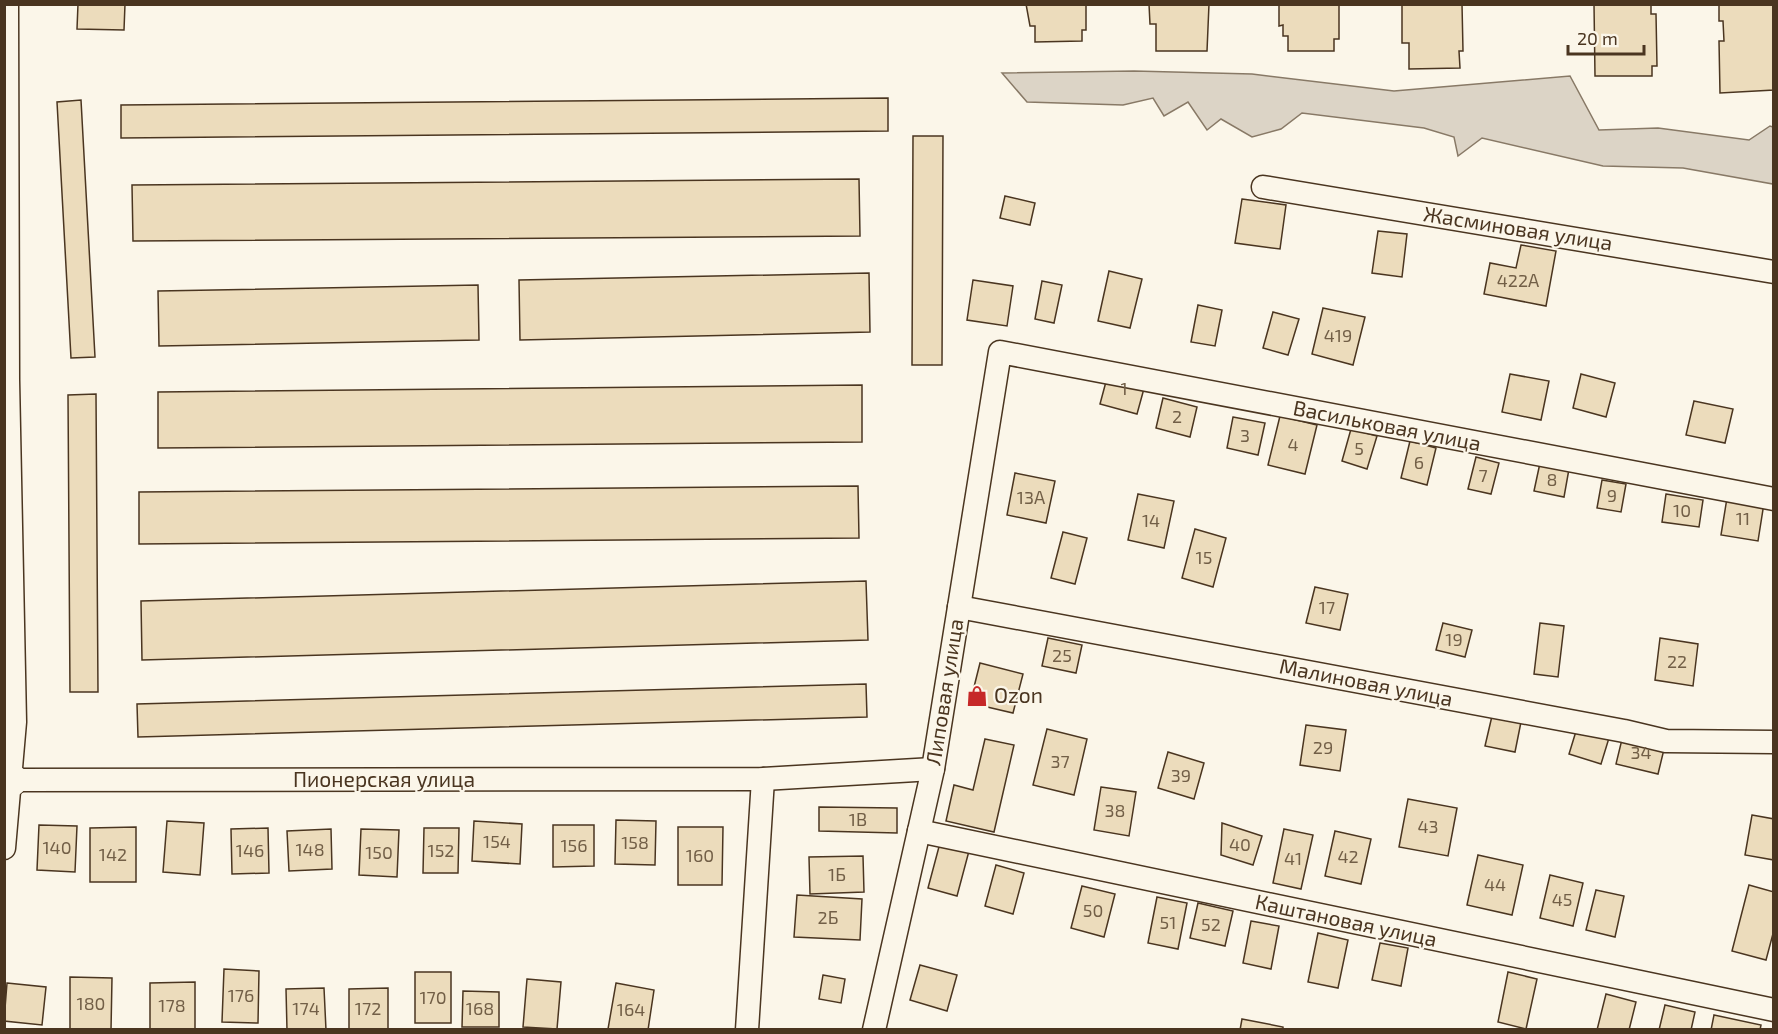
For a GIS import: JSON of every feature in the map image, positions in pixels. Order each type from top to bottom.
[{"type":"street","points":[[4,848],[8,780],[15,722],[8,380],[7,4]]},
{"type":"street","name":"Жасминовая улица","points":[[1263,187],[1773,272]]},
{"type":"street","name":"Васильковая улица","points":[[1000,352],[1773,500]]},
{"type":"street","name":"Липовая улица","points":[[874,1029],[933,769],[1000,352]]},
{"type":"street","name":"Малиновая улица","points":[[959,607],[1666,741],[1773,742]]},
{"type":"street","name":"Пионерская улица","points":[[8,780],[763,779],[933,769]]},
{"type":"street","points":[[747,1029],[763,779]]},
{"type":"street","name":"Каштановая улица","points":[[919,831],[1773,1010]]},
{"type":"shaded area","points":[[1134,71],[1252,74],[1394,91],[1570,76],[1599,130],[1658,128],[1749,140],[1770,126],[1773,127],[1773,184],[1683,168],[1603,166],[1482,138],[1458,156],[1454,137],[1424,128],[1302,113],[1281,129],[1252,137],[1221,119],[1207,130],[1188,102],[1164,116],[1153,98],[1123,105],[1027,102],[1002,73]]},
{"type":"building","points":[[78,4],[125,4],[124,30],[77,29]]},
{"type":"building","points":[[1026,4],[1086,4],[1086,30],[1082,30],[1082,41],[1035,42],[1035,26],[1030,26]]},
{"type":"building","points":[[1149,4],[1209,4],[1207,51],[1156,51],[1156,24],[1150,24]]},
{"type":"building","points":[[1279,4],[1339,4],[1339,39],[1334,39],[1334,51],[1288,51],[1288,36],[1283,36],[1283,25],[1279,26]]},
{"type":"building","points":[[1402,4],[1462,4],[1463,51],[1459,51],[1460,68],[1409,69],[1409,43],[1402,43]]},
{"type":"building","points":[[1594,4],[1651,4],[1651,14],[1656,14],[1657,66],[1652,66],[1652,76],[1595,76]]},
{"type":"building","points":[[1719,4],[1774,4],[1774,90],[1720,93],[1719,41],[1724,41],[1723,21],[1719,21]]},
{"type":"building","points":[[888,98],[888,131],[121,138],[121,105]]},
{"type":"building","points":[[81,100],[95,357],[71,358],[57,102]]},
{"type":"building","points":[[913,136],[943,136],[942,365],[912,365]]},
{"type":"building","points":[[859,179],[860,236],[133,241],[132,185]]},
{"type":"building","points":[[1005,196],[1035,203],[1030,225],[1000,218]]},
{"type":"building","points":[[1242,199],[1286,205],[1280,249],[1235,243]]},
{"type":"building","points":[[1378,231],[1407,234],[1402,277],[1372,273]]},
{"type":"building","points":[[1521,245],[1556,251],[1546,306],[1484,294],[1490,263],[1516,268]]},
{"type":"building","points":[[1109,271],[1142,279],[1130,328],[1098,321]]},
{"type":"building","points":[[869,273],[870,332],[520,340],[519,280]]},
{"type":"building","points":[[973,280],[1013,286],[1007,326],[967,320]]},
{"type":"building","points":[[1042,281],[1062,285],[1054,323],[1035,319]]},
{"type":"building","points":[[478,285],[479,340],[159,346],[158,291]]},
{"type":"building","points":[[1198,305],[1222,310],[1215,346],[1191,342]]},
{"type":"building","points":[[1323,308],[1365,317],[1353,365],[1312,354]]},
{"type":"building","points":[[1273,312],[1299,319],[1288,355],[1263,348]]},
{"type":"building","points":[[1111,363],[1148,374],[1137,414],[1100,404]]},
{"type":"building","points":[[1510,374],[1549,381],[1541,420],[1502,412]]},
{"type":"building","points":[[1581,374],[1615,383],[1606,417],[1573,408]]},
{"type":"building","points":[[862,385],[862,442],[158,448],[158,392]]},
{"type":"building","points":[[96,394],[98,692],[70,692],[68,395]]},
{"type":"building","points":[[1163,398],[1197,407],[1190,437],[1156,428]]},
{"type":"building","points":[[1694,401],[1733,409],[1725,443],[1686,435]]},
{"type":"building","points":[[1280,416],[1317,425],[1305,474],[1268,465]]},
{"type":"building","points":[[1233,417],[1265,423],[1258,455],[1227,448]]},
{"type":"building","points":[[1351,429],[1377,436],[1367,469],[1342,461]]},
{"type":"building","points":[[1410,441],[1436,448],[1427,485],[1401,478]]},
{"type":"building","points":[[1476,457],[1499,463],[1491,494],[1468,489]]},
{"type":"building","points":[[1540,463],[1569,469],[1564,497],[1534,491]]},
{"type":"building","points":[[1015,473],[1055,481],[1046,523],[1007,515]]},
{"type":"building","points":[[1602,480],[1626,484],[1621,512],[1597,508]]},
{"type":"building","points":[[858,486],[859,538],[139,544],[139,492]]},
{"type":"building","points":[[1138,494],[1174,501],[1164,548],[1128,540]]},
{"type":"building","points":[[1666,494],[1703,500],[1699,527],[1662,522]]},
{"type":"building","points":[[1727,498],[1764,503],[1758,541],[1721,535]]},
{"type":"building","points":[[1195,529],[1226,538],[1213,587],[1182,578]]},
{"type":"building","points":[[1063,532],[1087,538],[1075,584],[1051,578]]},
{"type":"building","points":[[866,581],[868,640],[142,660],[141,601]]},
{"type":"building","points":[[1315,587],[1348,594],[1340,630],[1306,623]]},
{"type":"building","points":[[1443,623],[1472,630],[1465,657],[1436,650]]},
{"type":"building","points":[[1540,623],[1564,626],[1558,677],[1534,674]]},
{"type":"building","points":[[1048,638],[1082,645],[1076,673],[1042,666]]},
{"type":"building","points":[[1660,638],[1698,644],[1693,686],[1655,680]]},
{"type":"building","points":[[980,663],[1023,674],[1013,713],[970,703]]},
{"type":"building","points":[[866,684],[867,717],[138,737],[137,704]]},
{"type":"building","points":[[1492,716],[1521,722],[1515,752],[1485,746]]},
{"type":"building","points":[[1306,725],[1346,730],[1340,771],[1300,765]]},
{"type":"building","points":[[1577,728],[1609,738],[1601,764],[1569,754]]},
{"type":"building","points":[[1047,729],[1087,739],[1074,795],[1033,785]]},
{"type":"building","points":[[1624,731],[1666,741],[1658,774],[1616,764]]},
{"type":"building","points":[[985,739],[1014,745],[994,832],[946,821],[954,785],[973,790]]},
{"type":"building","points":[[1168,752],[1204,763],[1194,799],[1158,788]]},
{"type":"building","points":[[1101,787],[1136,792],[1129,836],[1094,830]]},
{"type":"building","points":[[1408,799],[1457,808],[1448,856],[1399,847]]},
{"type":"building","points":[[819,807],[897,808],[897,833],[819,831]]},
{"type":"building","points":[[1752,815],[1774,819],[1774,860],[1745,855]]},
{"type":"building","points":[[616,820],[656,821],[655,865],[615,864]]},
{"type":"building","points":[[167,821],[204,823],[200,875],[163,872]]},
{"type":"building","points":[[474,821],[522,824],[520,864],[472,861]]},
{"type":"building","points":[[1222,823],[1262,836],[1253,865],[1221,855]]},
{"type":"building","points":[[39,825],[77,826],[75,872],[37,870]]},
{"type":"building","points":[[553,825],[594,825],[594,866],[553,867]]},
{"type":"building","points":[[136,827],[136,882],[90,882],[90,828]]},
{"type":"building","points":[[678,827],[723,827],[722,885],[678,885]]},
{"type":"building","points":[[268,828],[269,873],[232,874],[231,829]]},
{"type":"building","points":[[424,828],[459,828],[458,873],[423,873]]},
{"type":"building","points":[[331,829],[332,869],[289,871],[287,831]]},
{"type":"building","points":[[361,829],[399,830],[397,877],[359,875]]},
{"type":"building","points":[[1284,829],[1313,835],[1301,889],[1273,883]]},
{"type":"building","points":[[1335,831],[1371,839],[1361,884],[1325,876]]},
{"type":"building","points":[[940,843],[969,851],[957,896],[928,888]]},
{"type":"building","points":[[1478,855],[1523,865],[1512,915],[1467,905]]},
{"type":"building","points":[[863,856],[864,892],[810,894],[809,857]]},
{"type":"building","points":[[996,865],[1024,873],[1013,914],[985,906]]},
{"type":"building","points":[[1550,875],[1583,883],[1573,926],[1540,918]]},
{"type":"building","points":[[1749,885],[1774,892],[1774,930],[1766,960],[1732,951]]},
{"type":"building","points":[[1082,886],[1115,894],[1104,937],[1071,928]]},
{"type":"building","points":[[1596,890],[1624,896],[1615,937],[1586,930]]},
{"type":"building","points":[[797,895],[862,899],[860,940],[794,937]]},
{"type":"building","points":[[1157,897],[1187,903],[1178,949],[1148,943]]},
{"type":"building","points":[[1198,903],[1233,911],[1225,946],[1190,938]]},
{"type":"building","points":[[1251,921],[1279,926],[1271,969],[1243,963]]},
{"type":"building","points":[[1318,933],[1348,940],[1338,988],[1308,982]]},
{"type":"building","points":[[1380,943],[1408,948],[1401,986],[1372,980]]},
{"type":"building","points":[[920,965],[957,975],[947,1011],[910,1000]]},
{"type":"building","points":[[224,969],[259,971],[258,1023],[222,1022]]},
{"type":"building","points":[[415,972],[451,972],[451,1023],[415,1023]]},
{"type":"building","points":[[1508,972],[1537,979],[1526,1029],[1498,1022]]},
{"type":"building","points":[[823,975],[845,979],[841,1003],[819,999]]},
{"type":"building","points":[[70,977],[112,978],[111,1030],[70,1030]]},
{"type":"building","points":[[527,979],[561,982],[557,1029],[523,1027]]},
{"type":"building","points":[[195,982],[195,1030],[150,1030],[150,983]]},
{"type":"building","points":[[7,983],[46,987],[42,1025],[4,1021]]},
{"type":"building","points":[[616,983],[654,990],[648,1030],[608,1029]]},
{"type":"building","points":[[324,988],[326,1030],[287,1030],[286,989]]},
{"type":"building","points":[[388,988],[388,1030],[349,1030],[349,989]]},
{"type":"building","points":[[463,991],[499,992],[499,1027],[462,1027]]},
{"type":"building","points":[[1606,994],[1636,1002],[1629,1030],[1597,1030]]},
{"type":"building","points":[[1665,1005],[1695,1012],[1691,1030],[1659,1030]]},
{"type":"building","points":[[1714,1015],[1761,1025],[1760,1030],[1711,1030]]},
{"type":"building","points":[[1242,1019],[1283,1027],[1283,1030],[1240,1030]]},
{"type":"place","name":"Ozon","points":[[977,696]]}]
